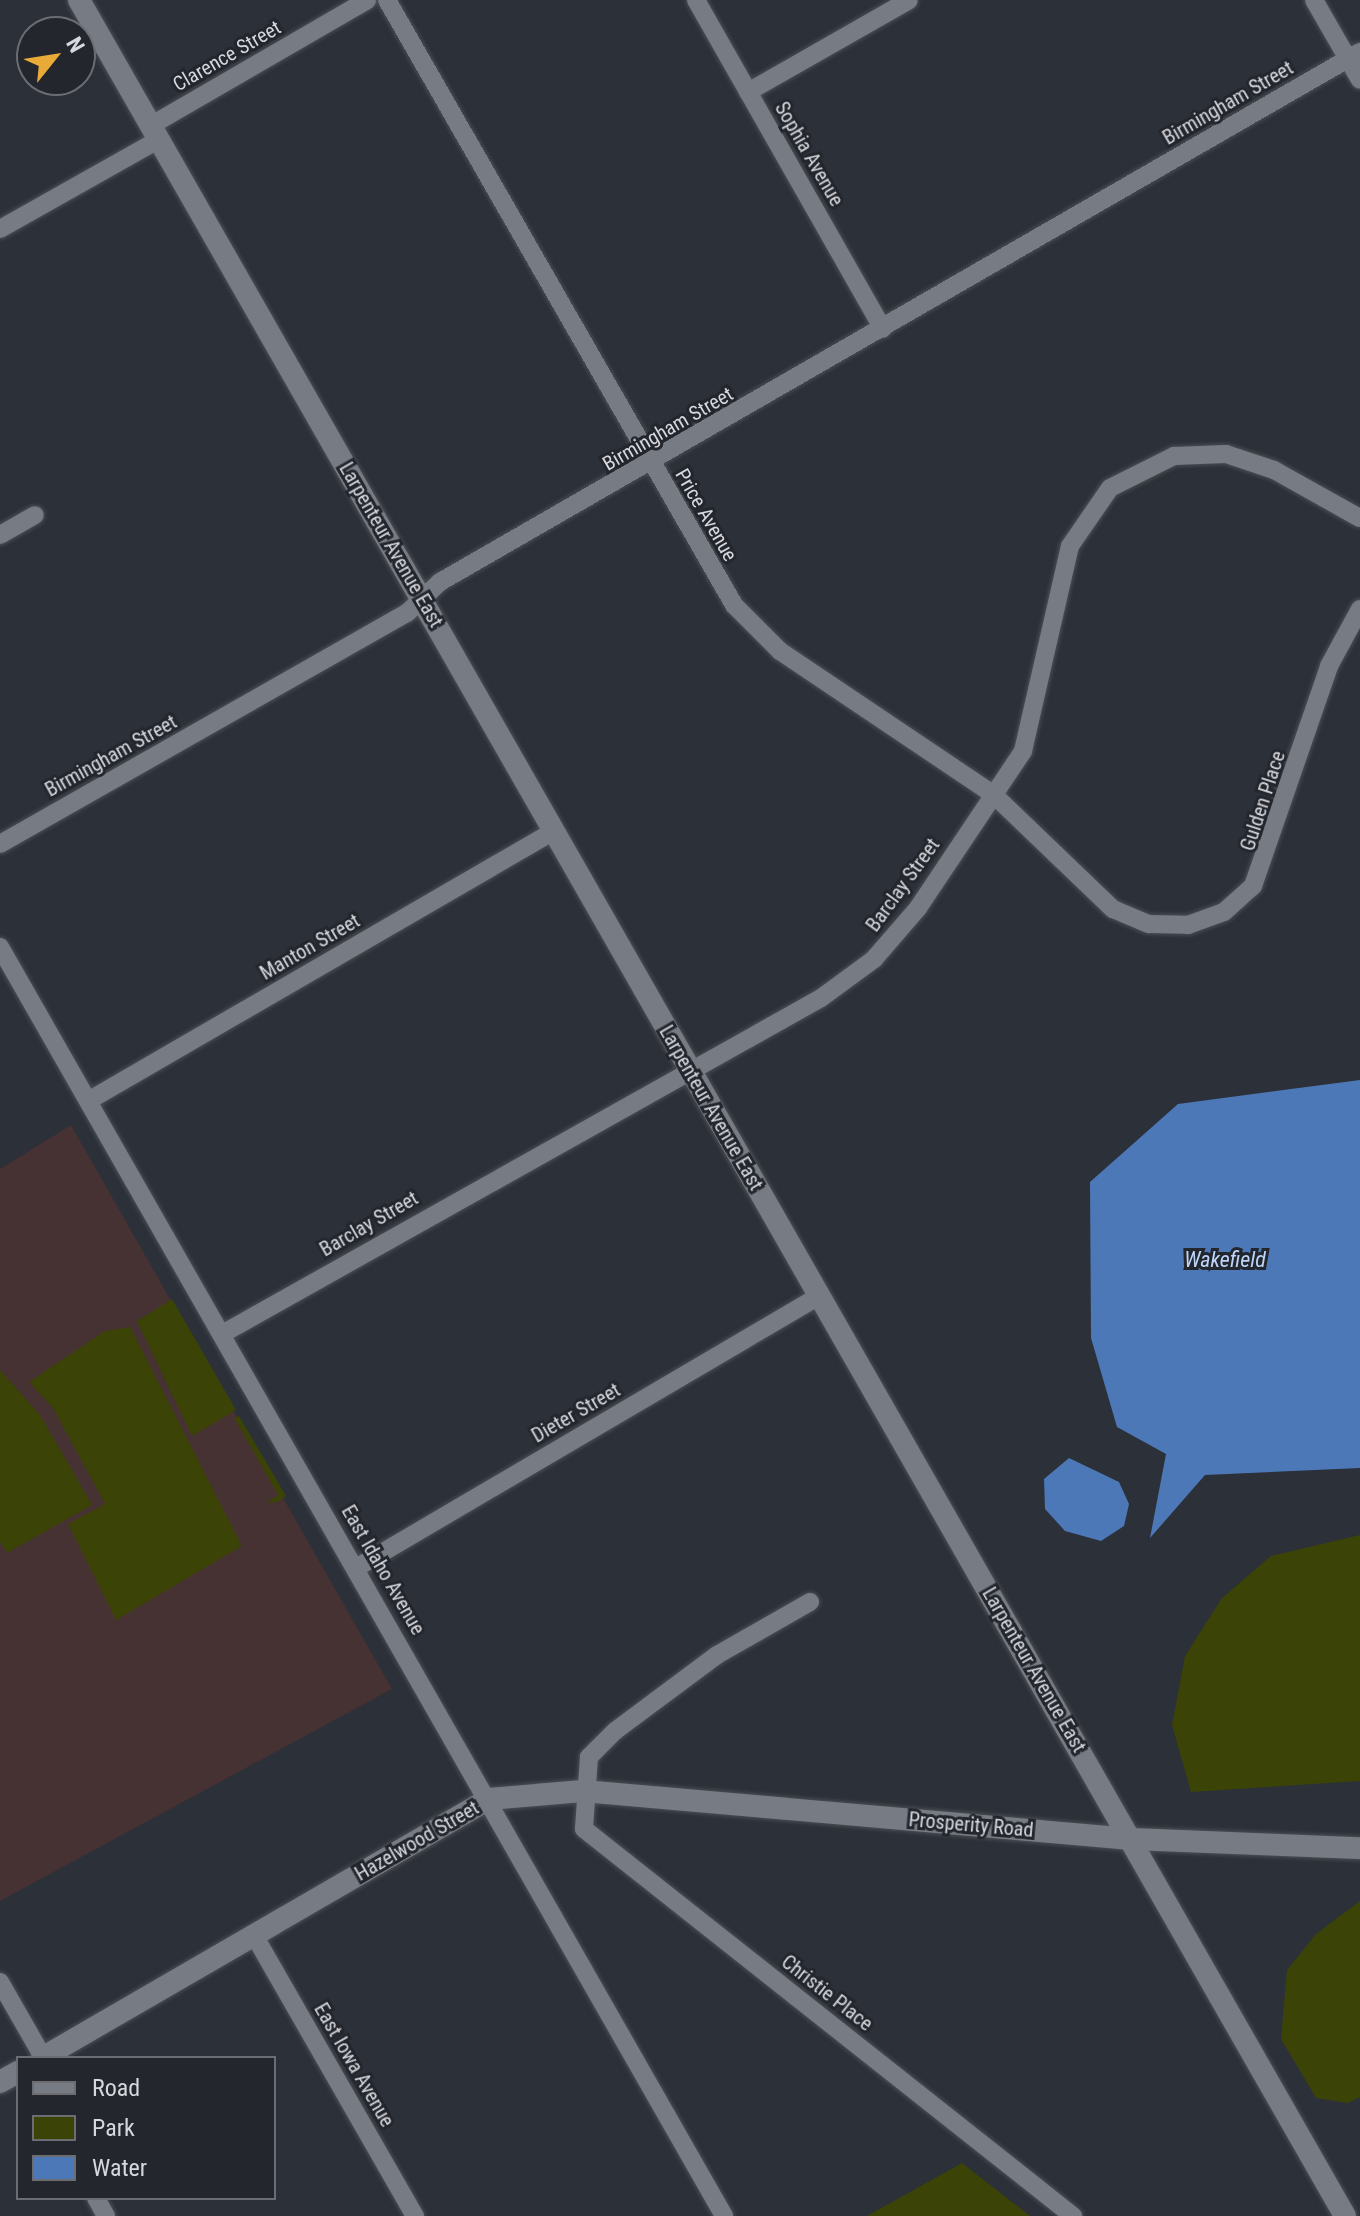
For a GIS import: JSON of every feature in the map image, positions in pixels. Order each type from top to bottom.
[{"type":"street","name":"Larpenteur Avenue East","points":[[79,0],[1345,2216]]},
{"type":"street","name":"Clarence Street","points":[[0,229],[367,0]]},
{"type":"street","name":"Price Avenue","points":[[387,0],[651,464],[756,629],[994,795]]},
{"type":"street","name":"Sophia Avenue","points":[[696,0],[883,329]]},
{"type":"street","points":[[748,92],[909,0]]},
{"type":"street","points":[[1314,0],[1354,56],[1360,80]]},
{"type":"street","name":"Birmingham Street","points":[[0,844],[422,599],[440,582],[651,464],[1354,56]]},
{"type":"street","name":"Barclay Street","points":[[222,1334],[658,1084],[691,1072],[874,959],[1023,751],[1070,546],[1110,488],[1174,456],[1226,454],[1274,470],[1360,518]]},
{"type":"street","points":[[0,535],[35,515]]},
{"type":"street","name":"Gulden Place","points":[[994,795],[1097,897],[1130,918],[1188,925],[1224,912],[1264,869],[1329,666],[1360,609]]},
{"type":"street","name":"Manton Street","points":[[88,1101],[554,831]]},
{"type":"street","name":"East Idaho Avenue","points":[[0,947],[489,1799],[724,2216]]},
{"type":"street","name":"Dieter Street","points":[[356,1568],[819,1296]]},
{"type":"street","points":[[583,1791],[589,1757],[615,1731],[717,1655],[810,1602]]},
{"type":"street","name":"Prosperity Road","points":[[583,1791],[1131,1839],[1360,1848]]},
{"type":"street","name":"Hazelwood Street","points":[[45,2056],[489,1799],[583,1791]]},
{"type":"street","name":"Christie Place","points":[[583,1791],[584,1829],[1073,2216]]},
{"type":"street","name":"East Iowa Avenue","points":[[254,1935],[415,2216]]},
{"type":"street","points":[[0,1982],[41,2056]]},
{"type":"shaded area","points":[[71,1125],[392,1689],[0,1901],[0,1169]]},
{"type":"green space","points":[[172,1299],[236,1410],[192,1436],[137,1321]]},
{"type":"green space","points":[[130,1327],[242,1546],[116,1620],[68,1524],[105,1504],[53,1408],[29,1382],[105,1331]]},
{"type":"green space","points":[[0,1370],[40,1415],[92,1505],[7,1553],[0,1542]]},
{"type":"green space","points":[[239,1416],[286,1496],[277,1502],[266,1503],[278,1495],[234,1418]]},
{"type":"green space","points":[[1360,1535],[1360,1781],[1191,1792],[1172,1725],[1185,1656],[1222,1598],[1271,1556]]},
{"type":"green space","points":[[1360,1901],[1360,2097],[1348,2103],[1316,2098],[1281,2039],[1287,1970],[1316,1934]]},
{"type":"green space","points":[[962,2163],[1030,2216],[867,2216]]},
{"type":"water","name":"Wakefield","points":[[1360,1080],[1360,1468],[1205,1475],[1150,1538],[1166,1454],[1117,1427],[1091,1338],[1090,1182],[1178,1104]]},
{"type":"water","points":[[1069,1458],[1119,1482],[1129,1504],[1124,1526],[1101,1541],[1065,1531],[1045,1509],[1044,1479]]}]
